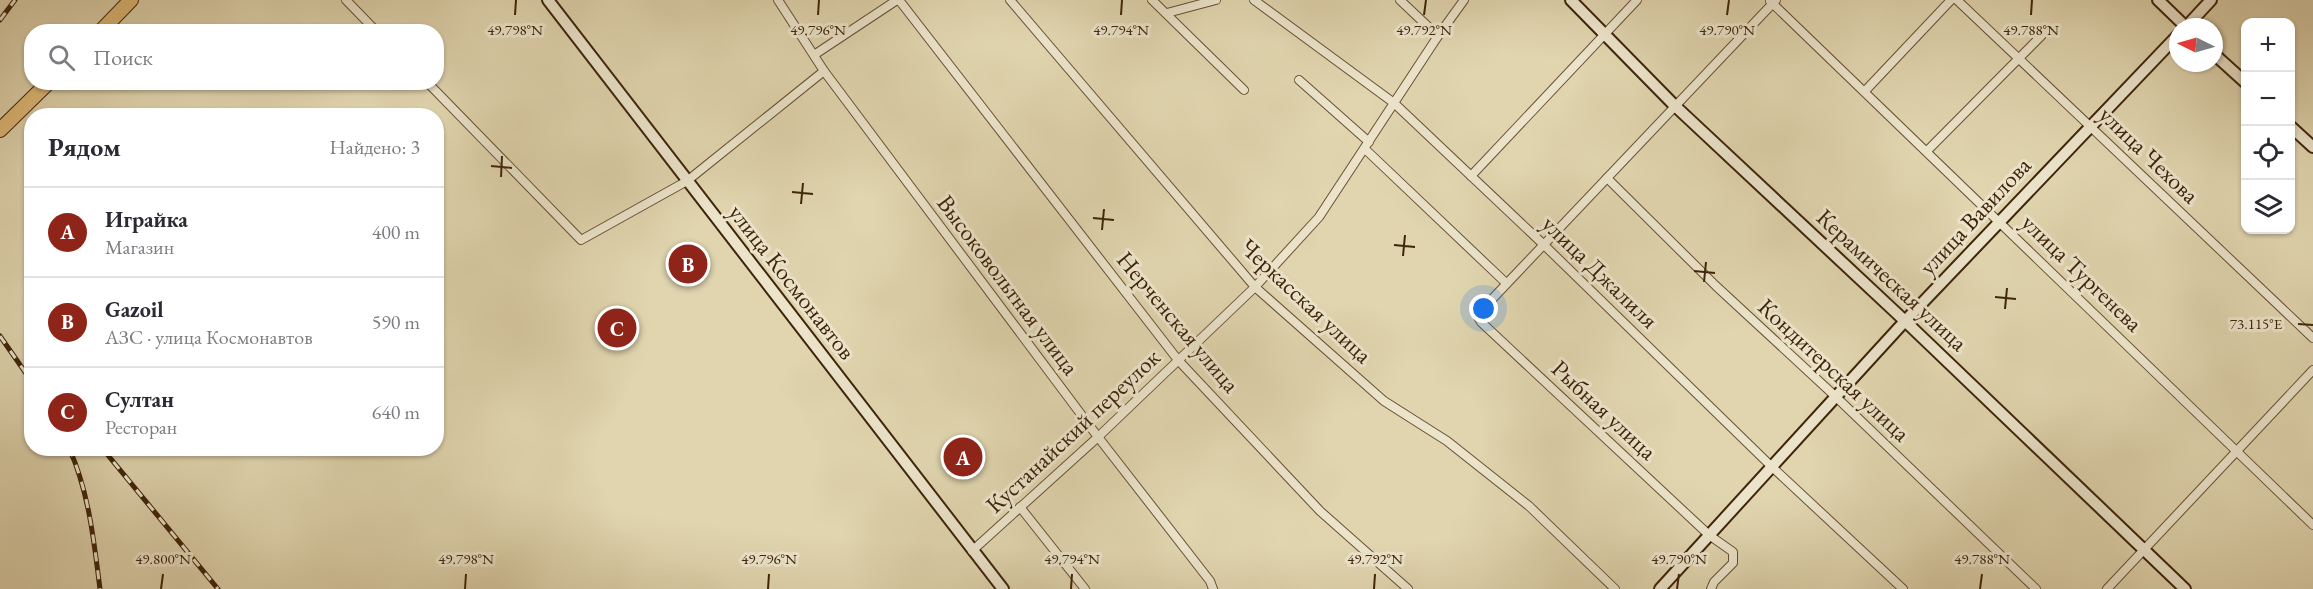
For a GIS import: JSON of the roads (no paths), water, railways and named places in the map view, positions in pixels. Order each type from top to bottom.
[{"type":"highway","points":[[108,24],[131,0]]},
{"type":"highway","points":[[0,130],[41,90]]},
{"type":"street","points":[[346,0],[369,24]]},
{"type":"street","name":"улица Космонавтов","points":[[548,0],[1003,589]]},
{"type":"street","name":"Высоковольтная улица","points":[[778,0],[824,71],[1098,437],[1210,581],[1213,589]]},
{"type":"street","points":[[814,55],[898,0]]},
{"type":"street","name":"Нерченская улица","points":[[898,0],[1178,360],[1320,511],[1408,589]]},
{"type":"street","name":"Черкасская улица","points":[[1010,0],[1255,286],[1384,401],[1447,441],[1529,506],[1615,589]]},
{"type":"street","points":[[1152,0],[1244,90]]},
{"type":"street","points":[[1167,13],[1216,0]]},
{"type":"street","name":"улица Джалиля","points":[[1254,0],[1394,103],[1903,589]]},
{"type":"street","points":[[1400,0],[1438,36]]},
{"type":"street","name":"Кустанайский переулок","points":[[972,551],[1098,437],[1255,286],[1319,217],[1464,0]]},
{"type":"street","name":"Керамическая улица","points":[[1571,0],[1674,105],[1905,321],[2185,589]]},
{"type":"street","points":[[1471,176],[1637,0]]},
{"type":"street","points":[[1865,92],[1951,0]]},
{"type":"street","name":"улица Чехова","points":[[1957,0],[2313,338]]},
{"type":"street","points":[[2158,0],[2177,18]]},
{"type":"street","points":[[2194,18],[2211,0]]},
{"type":"street","points":[[1299,80],[1506,283],[1773,1]]},
{"type":"street","name":"улица Тургенева","points":[[1773,1],[2313,525]]},
{"type":"street","points":[[1927,152],[2048,29]]},
{"type":"street","name":"улица Вавилова","points":[[1660,589],[1905,321],[2169,44]]},
{"type":"street","points":[[2223,62],[2241,78]]},
{"type":"street","points":[[435,90],[581,240],[687,181],[824,71]]},
{"type":"street","points":[[2295,131],[2313,147]]},
{"type":"street","name":"Кондитерская улица","points":[[1607,178],[1716,286],[1835,396],[2036,589]]},
{"type":"street","name":"Рыбная улица","points":[[1506,283],[1479,312],[1480,322],[1709,535],[1733,552],[1734,559],[1714,582],[1711,589]]},
{"type":"street","points":[[2107,589],[2313,370]]},
{"type":"street","points":[[1020,507],[1085,589]]},
{"type":"railway","points":[[0,20],[15,0]]},
{"type":"railway","points":[[0,336],[24,370]]},
{"type":"railway","points":[[72,456],[86,500],[100,589]]},
{"type":"railway","points":[[109,456],[218,589]]},
{"type":"place","name":"Gazoil","points":[[688,264]]},
{"type":"place","name":"Султан","points":[[617,328]]},
{"type":"place","name":"Играйка","points":[[963,457]]}]
